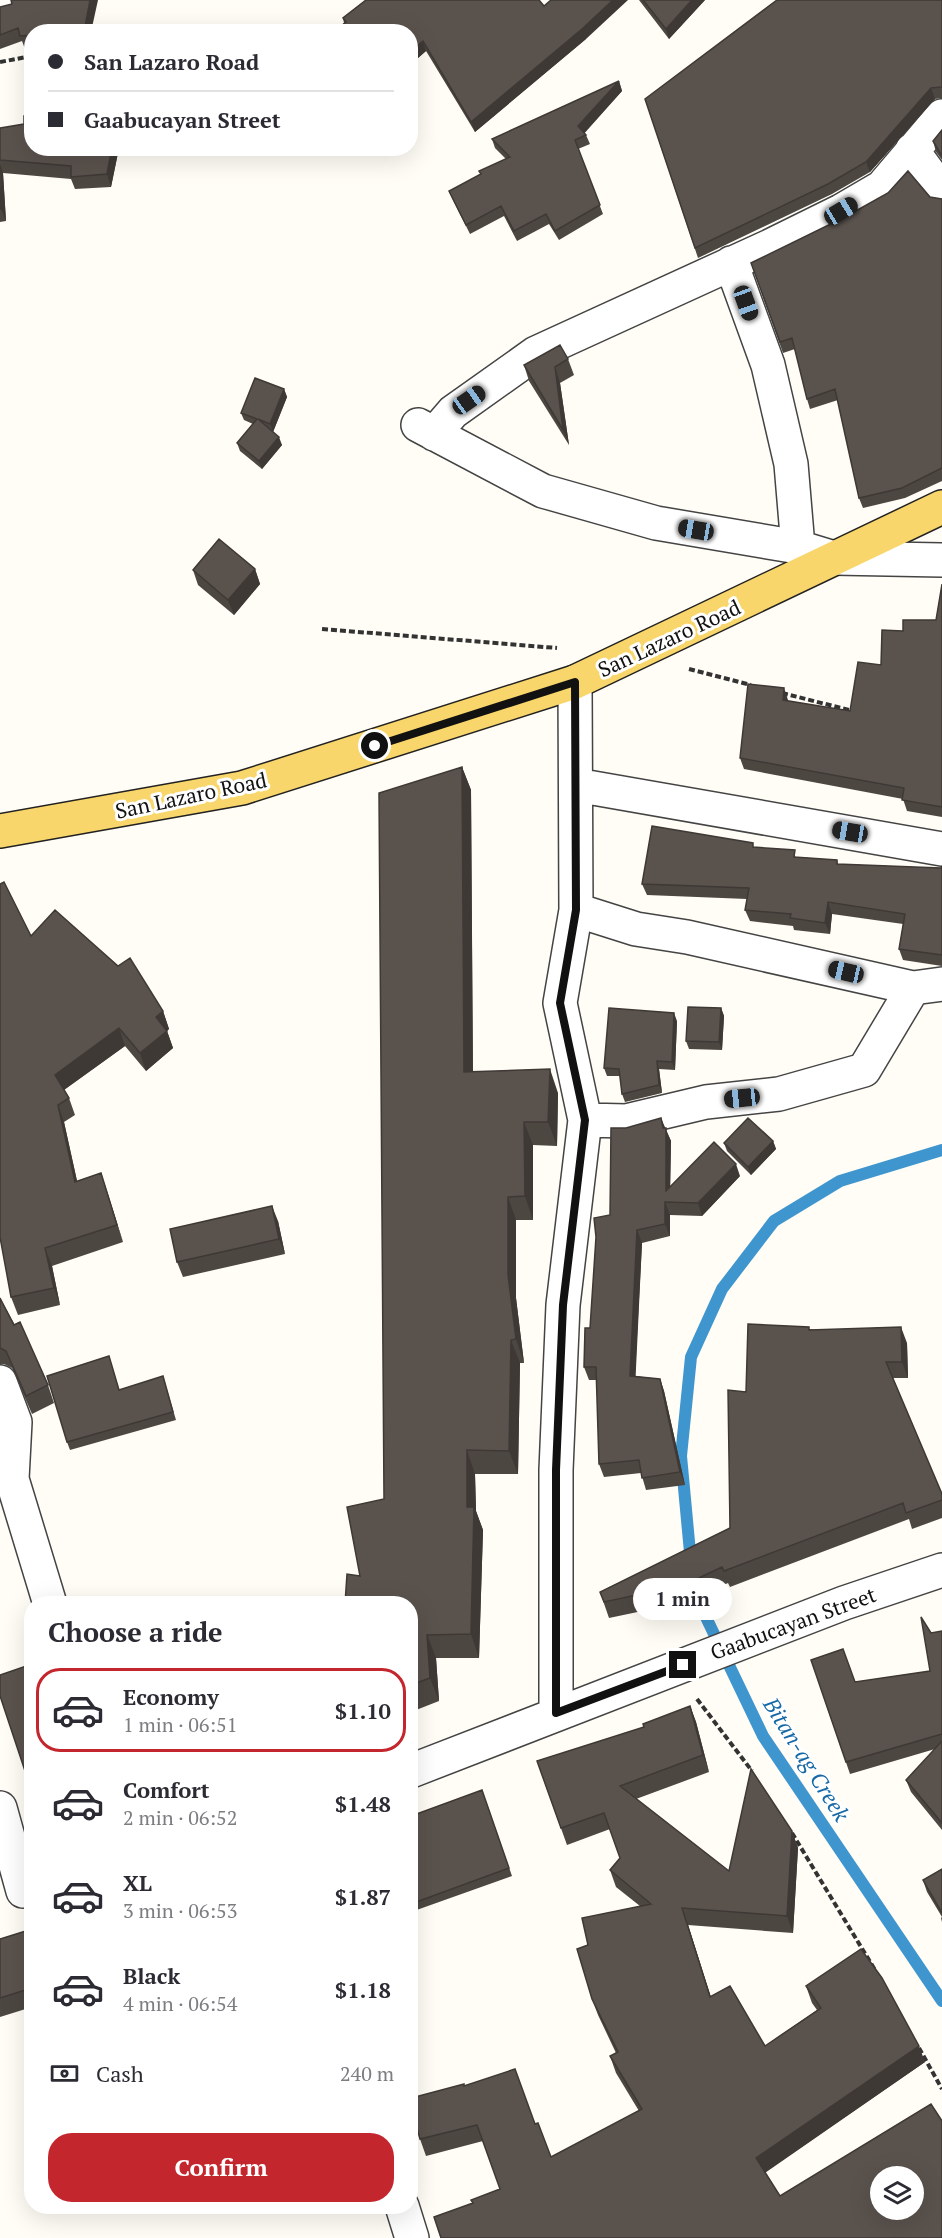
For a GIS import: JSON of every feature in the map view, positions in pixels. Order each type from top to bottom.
[{"type":"main road","name":"San Lazaro Road","points":[[0,831],[242,788],[575,682],[942,507]]},
{"type":"street","points":[[942,116],[882,187],[841,211],[536,353],[426,429],[543,491],[656,523],[798,548],[834,558],[942,560]]},
{"type":"street","points":[[912,150],[942,191]]},
{"type":"street","points":[[731,263],[768,365],[790,464],[798,548]]},
{"type":"street","points":[[556,1713],[556,1470],[563,1317],[585,1120],[560,1003],[576,910],[575,682]]},
{"type":"street","points":[[576,784],[942,849]]},
{"type":"street","points":[[576,910],[636,929],[687,937],[928,986],[864,1070],[779,1094],[706,1102],[627,1121],[585,1120]]},
{"type":"street","points":[[0,1382],[8,1426],[12,1479],[48,1596]]},
{"type":"street","name":"Gaabucayan Street","points":[[418,1768],[844,1603],[942,1570]]},
{"type":"street","points":[[0,1808],[18,1892]]},
{"type":"street","points":[[404,2214],[412,2238]]},
{"type":"path","points":[[0,62],[24,58]]},
{"type":"path","points":[[678,1667],[754,1774]]},
{"type":"path","points":[[786,1824],[849,1923],[878,1975]]},
{"type":"path","points":[[919,2047],[942,2089]]},
{"type":"building","points":[[11,0],[90,0],[86,24],[24,24],[24,36],[20,36],[18,28],[0,35],[0,7],[12,4]]},
{"type":"building","points":[[366,0],[539,0],[544,6],[551,0],[613,0],[471,122],[423,41],[418,45],[418,24],[344,24],[346,22],[343,18]]},
{"type":"building","points":[[643,0],[692,0],[666,29]]},
{"type":"building","points":[[777,0],[942,0],[942,87],[931,88],[866,162],[828,184],[695,248],[645,99]]},
{"type":"building","points":[[619,81],[578,126],[586,135],[575,140],[600,205],[555,231],[546,214],[514,231],[501,206],[466,225],[449,191],[481,174],[479,171],[510,157],[492,139]]},
{"type":"building","points":[[24,124],[24,156],[110,156],[107,174],[71,177],[71,166],[0,160],[0,128]]},
{"type":"building","points":[[942,130],[942,156],[933,141]]},
{"type":"building","points":[[908,171],[930,197],[942,199],[942,468],[902,488],[859,498],[835,389],[807,399],[792,338],[780,342],[751,263],[845,217],[888,193]]},
{"type":"building","points":[[560,345],[568,359],[555,367],[563,430],[524,365]]},
{"type":"building","points":[[255,378],[284,389],[270,424],[258,419],[279,437],[259,461],[237,443],[257,419],[241,413]]},
{"type":"building","points":[[219,539],[255,569],[228,600],[193,570]]},
{"type":"building","points":[[942,584],[942,807],[902,800],[904,788],[740,758],[748,684],[784,688],[783,700],[850,711],[858,662],[881,665],[882,630],[903,631],[903,620],[936,620]]},
{"type":"building","points":[[462,767],[464,1072],[550,1069],[548,1122],[524,1122],[525,1196],[508,1197],[508,1275],[516,1339],[511,1340],[509,1451],[467,1450],[467,1507],[474,1507],[471,1634],[427,1635],[430,1678],[418,1682],[418,1596],[346,1596],[347,1574],[360,1576],[347,1507],[384,1499],[379,793]]},
{"type":"building","points":[[652,826],[753,843],[753,847],[795,850],[794,857],[837,860],[837,864],[941,868],[942,866],[942,955],[899,949],[905,914],[828,902],[825,923],[790,918],[791,914],[745,910],[749,888],[642,884]]},
{"type":"building","points":[[4,882],[31,936],[55,910],[118,966],[130,958],[163,1011],[156,1017],[167,1031],[140,1053],[119,1028],[55,1075],[69,1098],[58,1105],[75,1182],[101,1173],[117,1225],[45,1248],[54,1288],[11,1297],[0,1237],[0,884]]},
{"type":"building","points":[[688,1007],[721,1008],[719,1042],[686,1041]]},
{"type":"building","points":[[609,1008],[674,1013],[672,1062],[657,1061],[659,1085],[622,1094],[619,1069],[604,1068]]},
{"type":"building","points":[[661,1118],[663,1128],[666,1128],[666,1191],[714,1142],[736,1164],[698,1203],[665,1202],[665,1224],[637,1230],[630,1376],[660,1379],[680,1472],[642,1478],[639,1460],[599,1464],[596,1367],[584,1367],[585,1328],[590,1328],[596,1237],[594,1218],[610,1215],[611,1128],[626,1128]]},
{"type":"building","points":[[748,1118],[773,1141],[748,1167],[724,1143]]},
{"type":"building","points":[[272,1206],[279,1239],[177,1262],[170,1229]]},
{"type":"building","points":[[0,1298],[14,1325],[20,1322],[48,1385],[26,1396],[6,1351],[0,1348]]},
{"type":"building","points":[[748,1324],[809,1327],[809,1330],[901,1327],[902,1362],[886,1362],[942,1494],[942,1500],[906,1513],[903,1503],[724,1571],[722,1567],[684,1585],[604,1602],[600,1592],[730,1528],[728,1390],[746,1392]]},
{"type":"building","points":[[109,1356],[119,1390],[163,1376],[173,1412],[67,1442],[47,1376]]},
{"type":"building","points":[[921,1617],[931,1633],[942,1631],[942,1734],[846,1762],[811,1660],[843,1649],[855,1682],[930,1671]]},
{"type":"building","points":[[24,1667],[24,1768],[0,1696],[0,1675]]},
{"type":"building","points":[[690,1706],[703,1755],[620,1786],[729,1871],[751,1769],[792,1831],[787,1916],[682,1908],[710,1997],[730,1986],[765,2046],[821,2008],[806,1986],[861,1949],[882,1978],[919,2046],[756,2158],[780,2196],[931,2104],[942,2121],[942,2238],[441,2238],[434,2217],[473,2203],[471,2200],[500,2189],[477,2125],[420,2139],[418,2096],[464,2084],[464,2086],[515,2069],[535,2124],[538,2123],[551,2157],[642,2109],[610,2056],[618,2052],[592,1999],[577,1949],[588,1945],[582,1918],[651,1904],[610,1870],[620,1858],[604,1813],[561,1828],[537,1761],[644,1727],[643,1724]]},
{"type":"building","points":[[942,1741],[942,1823],[906,1780]]},
{"type":"building","points":[[482,1790],[509,1868],[418,1901],[418,1813]]},
{"type":"building","points":[[942,1869],[942,1913],[923,1880]]},
{"type":"building","points":[[24,1932],[24,1990],[0,1998],[0,1939]]},
{"type":"waterway","name":"Bitan-ag Creek","points":[[691,1563],[681,1456],[691,1357],[722,1289],[774,1221],[840,1181],[942,1150]]},
{"type":"waterway","name":"Bitan-ag Creek","points":[[696,1583],[703,1611],[763,1736],[942,2001]]},
{"type":"route","points":[[375,746],[575,682],[576,910],[560,1003],[585,1120],[563,1305],[556,1470],[556,1713],[683,1665]]}]
